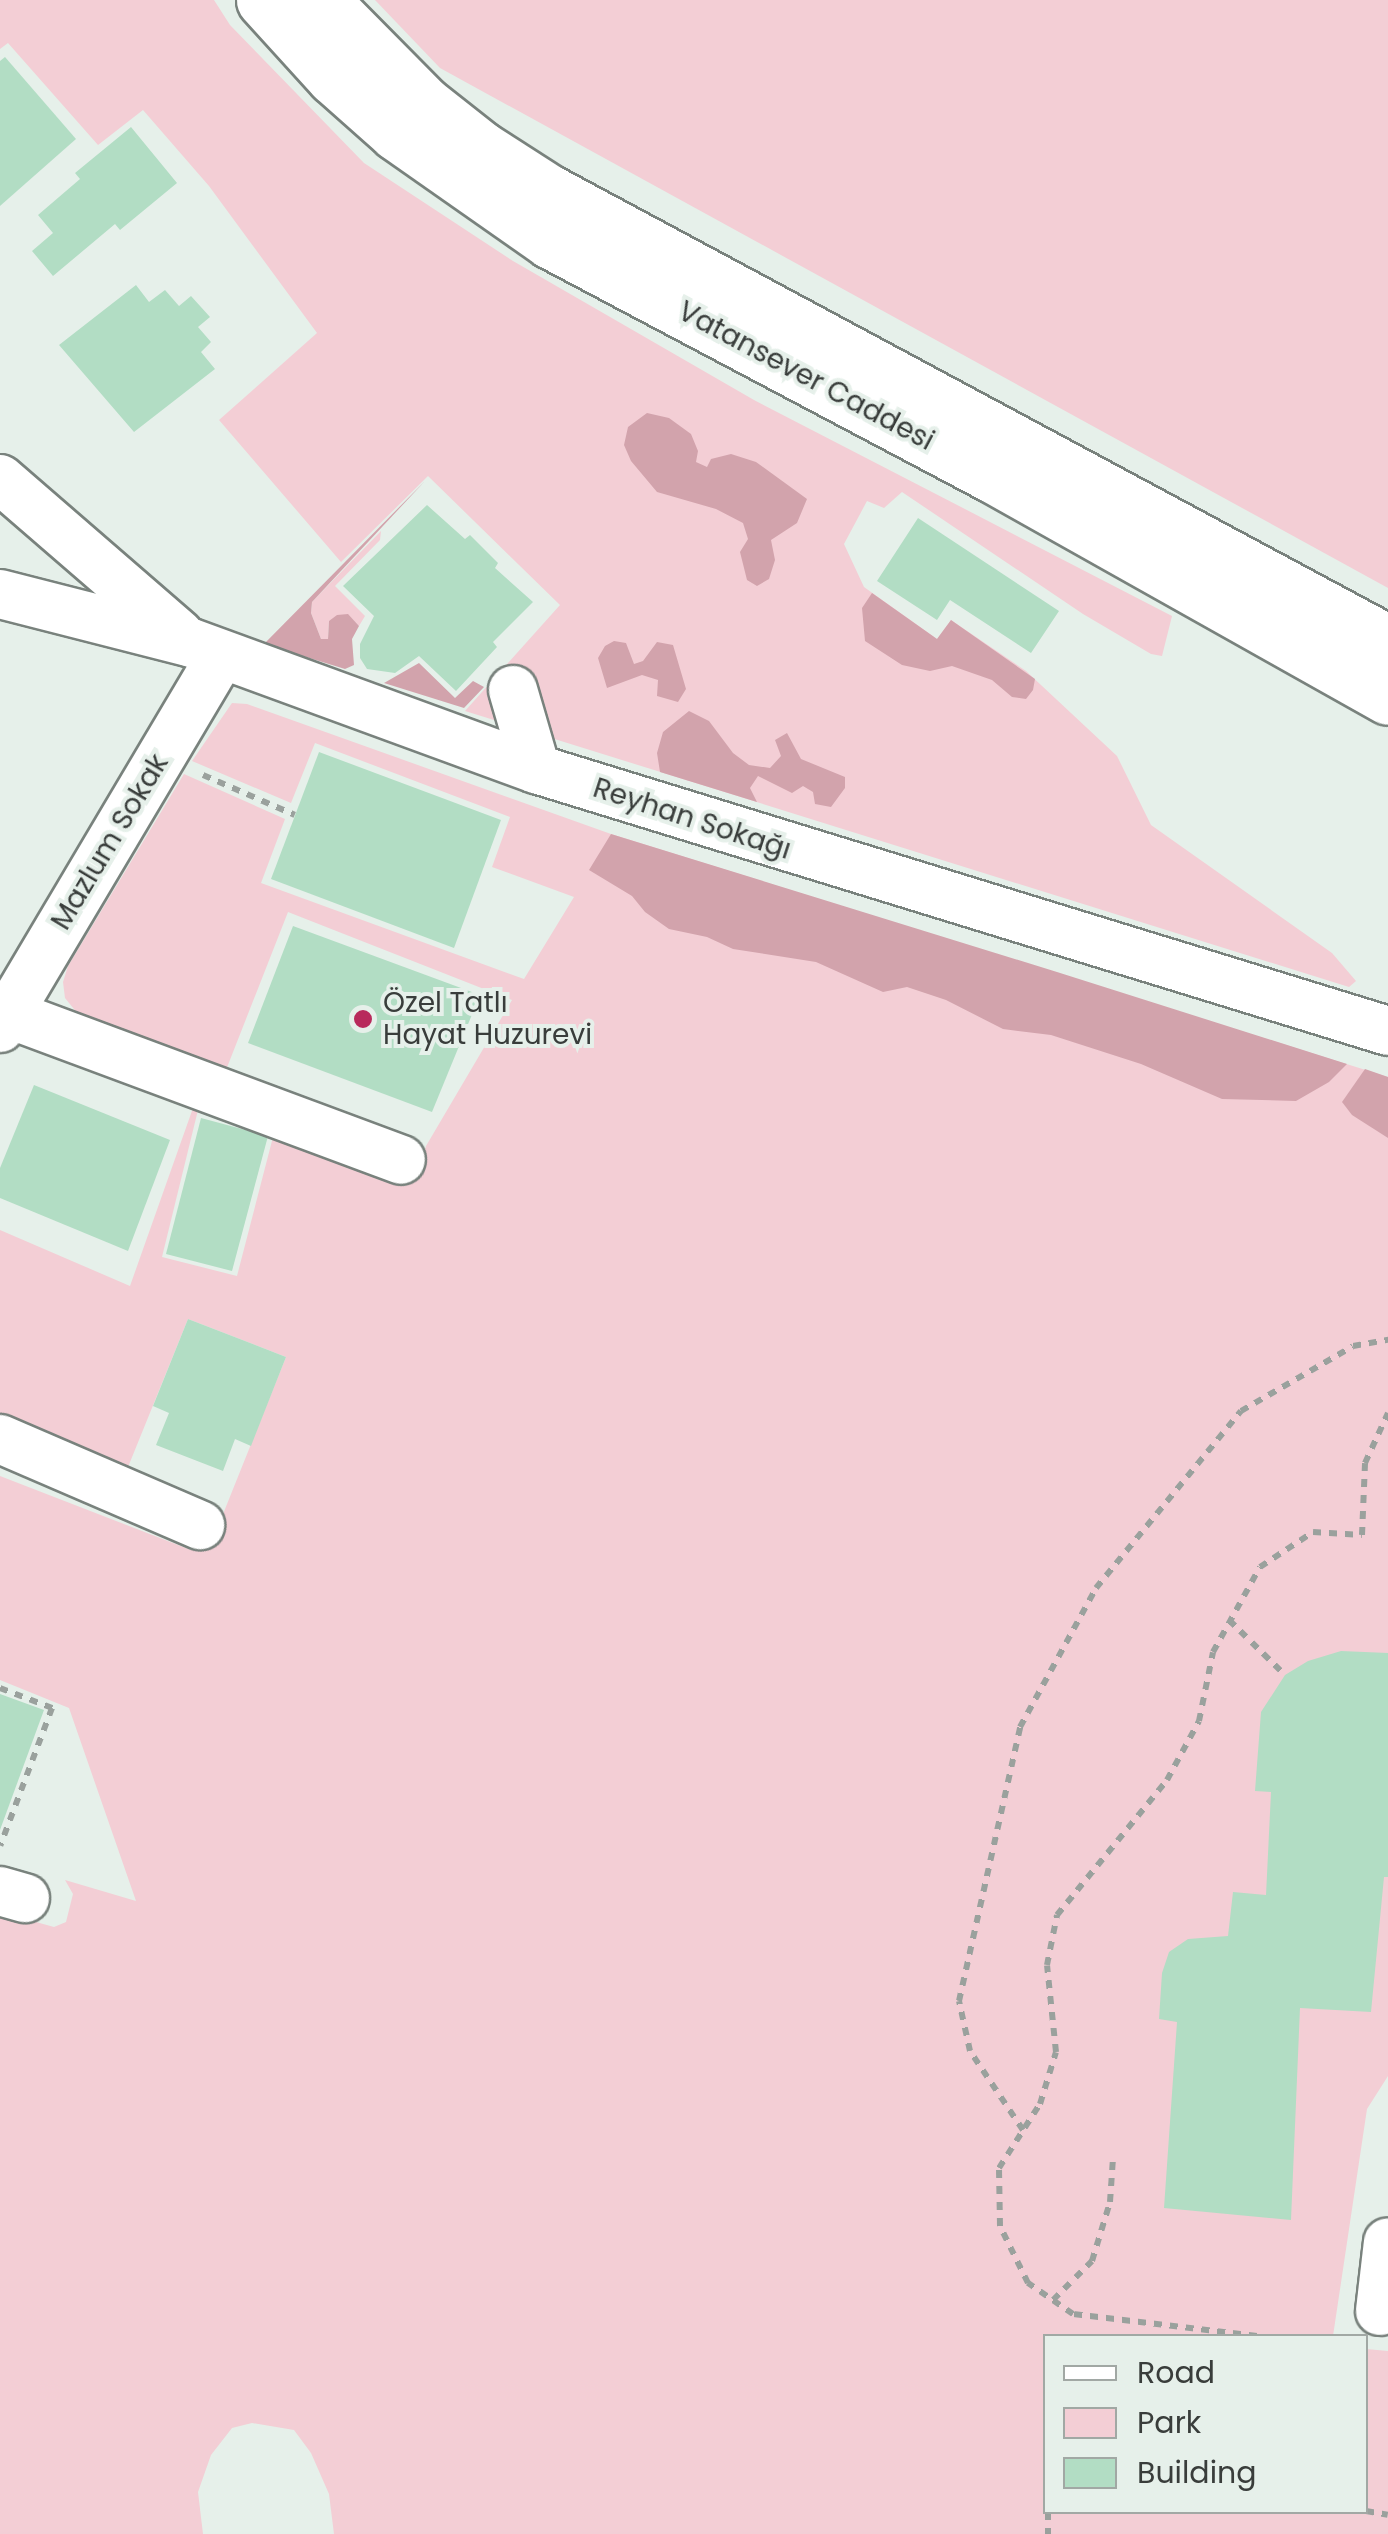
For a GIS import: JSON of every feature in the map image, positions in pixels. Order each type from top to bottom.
[{"type":"main road","name":"Vatansever Caddesi","points":[[264,0],[334,76],[397,133],[551,241],[993,475],[1388,697]]},
{"type":"main road","name":"Vatansever Caddesi","points":[[321,0],[424,104],[481,149],[548,192],[1388,643]]},
{"type":"street","points":[[0,479],[205,650]]},
{"type":"street","name":"Reyhan Sokağı","points":[[0,594],[205,650],[536,769],[1388,1031]]},
{"type":"street","name":"Mazlum Sokak","points":[[4,1021],[161,756],[205,650]]},
{"type":"street","points":[[513,690],[536,769]]},
{"type":"street","points":[[4,1021],[401,1160]]},
{"type":"street","points":[[0,1439],[200,1525]]},
{"type":"street","points":[[1380,2310],[1388,2242]]},
{"type":"path","points":[[161,756],[295,815]]},
{"type":"path","points":[[1023,2130],[970,2052],[959,2001],[1020,1727],[1096,1588],[1241,1411],[1353,1346],[1388,1340]]},
{"type":"path","points":[[1240,2334],[1073,2314],[1028,2283],[1000,2226],[999,2168],[1040,2104],[1056,2052],[1046,1965],[1056,1915],[1167,1780],[1198,1720],[1213,1652],[1260,1568],[1313,1532],[1362,1534],[1366,1463],[1388,1412]]},
{"type":"path","points":[[1229,1620],[1285,1676]]},
{"type":"path","points":[[0,1688],[52,1708],[0,1846]]},
{"type":"path","points":[[1053,2300],[1092,2261],[1110,2202],[1113,2158]]},
{"type":"green space","points":[[0,0],[214,0],[230,25],[364,163],[513,261],[754,400],[1172,616],[1162,656],[1151,654],[1083,614],[902,492],[884,508],[867,501],[844,544],[864,587],[937,639],[951,620],[1026,671],[1117,756],[1151,825],[1332,953],[1356,981],[1349,987],[465,711],[560,605],[428,476],[341,562],[219,420],[317,333],[209,186],[143,110],[98,145],[8,43],[0,49]]},
{"type":"green space","points":[[375,0],[1388,0],[1388,588],[440,68]]},
{"type":"green space","points":[[381,531],[380,540],[335,586],[365,616],[359,626],[348,615],[329,621],[328,639],[321,639],[311,613],[312,602]]},
{"type":"green space","points":[[232,703],[247,704],[611,834],[1388,1077],[1388,2076],[1367,2109],[1333,2334],[1043,2334],[1043,2514],[1368,2514],[1368,2349],[1388,2351],[1388,2534],[334,2534],[329,2494],[311,2453],[294,2430],[252,2423],[232,2428],[211,2455],[198,2492],[203,2534],[0,2534],[0,1912],[54,1927],[66,1922],[73,1894],[65,1880],[136,1901],[69,1708],[0,1680],[0,1476],[191,1550],[209,1549],[286,1357],[188,1319],[126,1472],[0,1417],[0,1230],[130,1286],[193,1108],[198,1110],[162,1257],[237,1276],[273,1137],[405,1186],[418,1173],[426,1146],[512,1000],[288,912],[226,1070],[78,1014],[65,998],[63,982],[68,966],[184,774],[285,819],[261,883],[524,979],[574,897],[492,867],[510,817],[315,743],[291,803],[192,761]]},
{"type":"shaded area","points":[[647,413],[669,418],[691,434],[698,451],[696,462],[707,467],[711,459],[731,454],[756,462],[807,499],[797,523],[771,540],[775,560],[769,579],[757,586],[747,580],[740,552],[748,539],[743,523],[716,509],[657,492],[631,461],[624,445],[628,427]]},
{"type":"shaded area","points":[[425,481],[312,602],[311,613],[321,639],[328,639],[329,621],[337,615],[348,614],[359,626],[352,639],[354,665],[345,669],[264,644]]},
{"type":"shaded area","points":[[872,593],[937,639],[951,620],[1035,679],[1033,690],[1026,699],[1012,697],[992,680],[952,666],[930,671],[902,665],[865,641],[862,608]]},
{"type":"shaded area","points":[[614,641],[626,643],[634,664],[643,661],[657,642],[673,645],[686,689],[678,702],[657,696],[658,680],[642,675],[607,688],[598,658],[605,646]]},
{"type":"shaded area","points":[[419,663],[455,698],[473,681],[484,687],[464,708],[384,683]]},
{"type":"shaded area","points":[[689,711],[709,721],[733,753],[749,765],[770,768],[781,756],[775,740],[787,733],[801,759],[845,777],[845,788],[831,807],[815,804],[813,792],[803,786],[792,793],[758,776],[750,788],[757,802],[660,772],[657,753],[663,732]]},
{"type":"shaded area","points":[[611,834],[1347,1064],[1329,1082],[1296,1101],[1222,1099],[1141,1064],[1051,1035],[1003,1029],[946,1000],[907,987],[883,992],[816,962],[733,949],[707,937],[669,929],[645,912],[632,896],[589,870]]},
{"type":"shaded area","points":[[1365,1069],[1388,1077],[1388,1138],[1352,1115],[1342,1102]]},
{"type":"building","points":[[5,57],[76,139],[0,206],[0,61]]},
{"type":"building","points":[[131,127],[177,183],[120,230],[115,224],[53,276],[32,251],[53,233],[38,215],[80,179],[75,173]]},
{"type":"building","points":[[136,285],[149,302],[165,290],[179,306],[191,296],[210,317],[198,327],[211,342],[201,352],[215,369],[134,432],[59,345]]},
{"type":"building","points":[[427,505],[465,539],[470,535],[498,563],[495,568],[533,602],[493,642],[497,647],[456,691],[419,656],[395,673],[367,669],[360,658],[360,644],[374,616],[343,586]]},
{"type":"building","points":[[918,518],[1059,611],[1031,653],[950,600],[937,620],[877,581]]},
{"type":"building","points":[[319,752],[501,820],[454,948],[271,879]]},
{"type":"building","name":"Özel Tatlı Hayat Huzurevi","points":[[293,926],[480,995],[432,1112],[248,1043]]},
{"type":"building","points":[[34,1085],[170,1140],[128,1251],[0,1198],[0,1168]]},
{"type":"building","points":[[201,1118],[268,1136],[232,1271],[166,1254]]},
{"type":"building","points":[[188,1319],[286,1357],[251,1446],[235,1439],[223,1471],[156,1445],[169,1413],[153,1406]]},
{"type":"building","points":[[1341,1651],[1388,1653],[1388,1877],[1384,1877],[1371,2012],[1300,2008],[1291,2220],[1164,2208],[1177,2022],[1159,2019],[1162,1973],[1169,1952],[1188,1939],[1228,1936],[1233,1892],[1266,1895],[1271,1792],[1255,1791],[1261,1712],[1285,1675],[1308,1661]]},
{"type":"building","points":[[0,1694],[44,1710],[0,1830]]},
{"type":"place","name":"Özel Tatlı Hayat Huzurevi","points":[[363,1019]]}]
